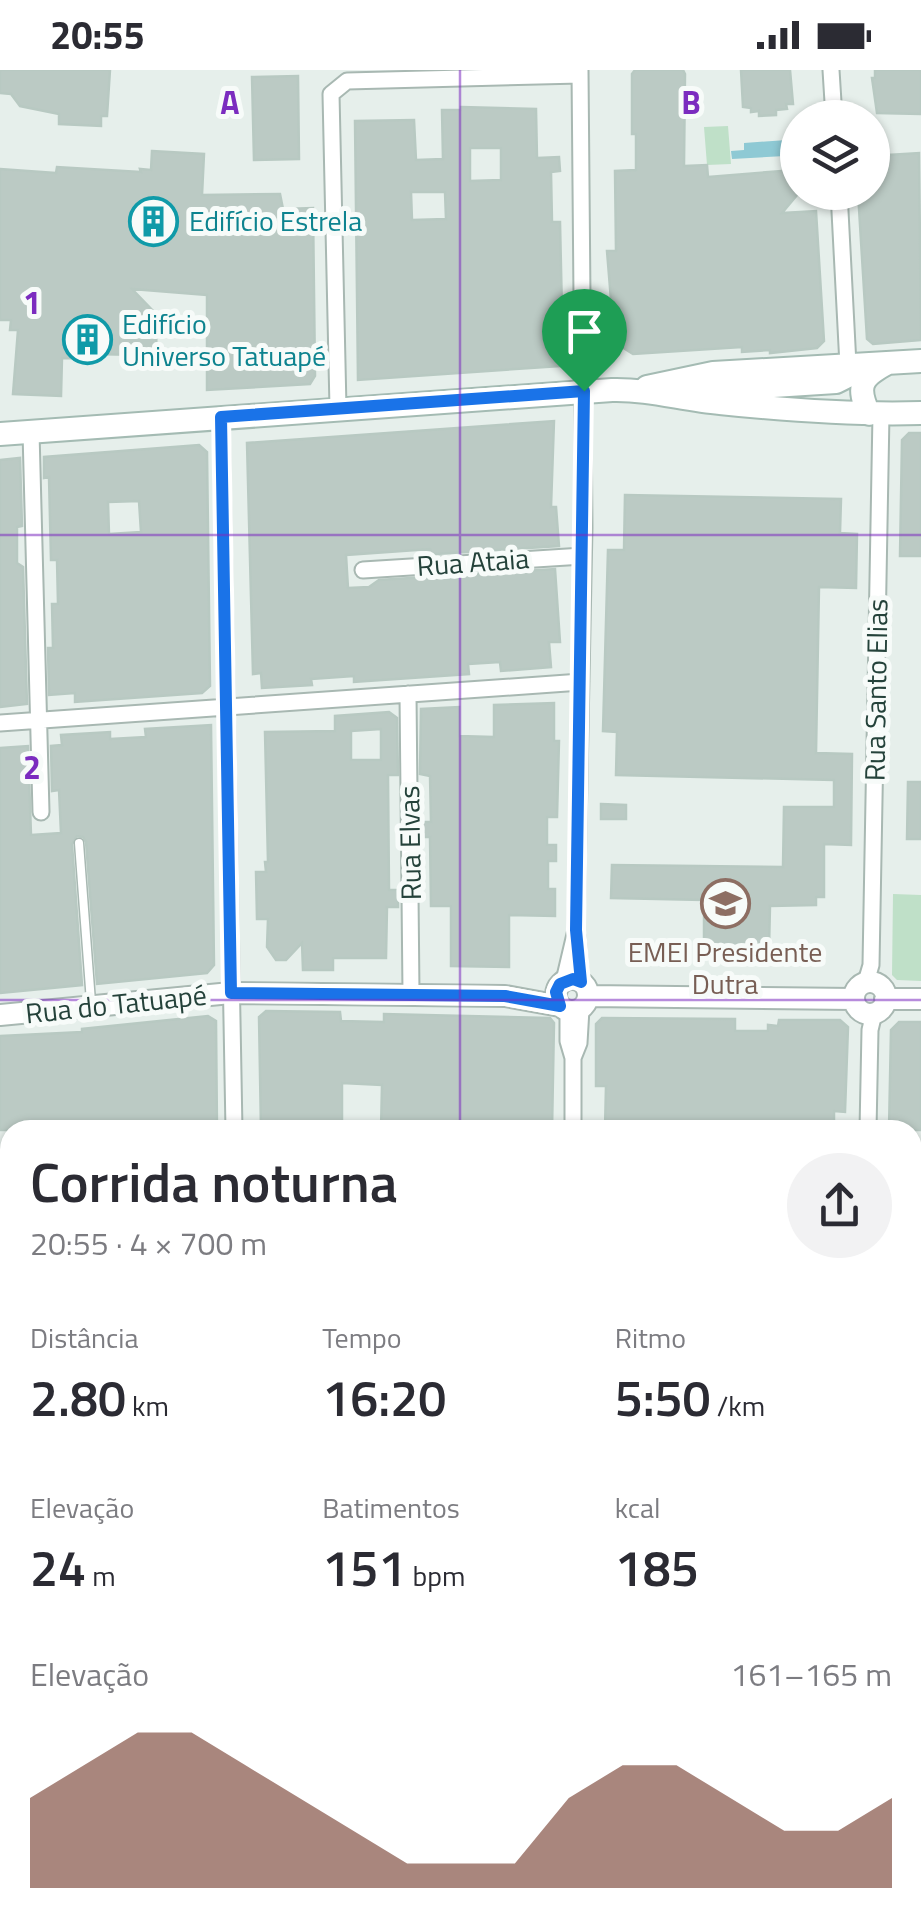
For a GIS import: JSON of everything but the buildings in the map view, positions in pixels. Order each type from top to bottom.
[{"type":"main road","points":[[0,434],[639,389],[713,372],[921,362]]},
{"type":"main road","points":[[875,414],[861,396],[863,384],[870,372],[888,363]]},
{"type":"main road","points":[[669,395],[836,382],[844,378],[848,365]]},
{"type":"main road","points":[[639,389],[715,403],[875,414],[921,413]]},
{"type":"street","points":[[832,70],[833,100]]},
{"type":"street","points":[[338,408],[331,94],[347,81],[580,72],[583,556],[574,997],[579,1043],[573,1058],[573,1120]]},
{"type":"street","points":[[839,210],[848,365]]},
{"type":"street","name":"Rua Santo Elias","points":[[868,1120],[875,414]]},
{"type":"street","points":[[221,417],[234,1120]]},
{"type":"street","points":[[31,432],[41,812]]},
{"type":"street","name":"Rua Ataia","points":[[363,570],[583,556]]},
{"type":"street","points":[[0,724],[581,682]]},
{"type":"street","name":"Rua Elvas","points":[[408,694],[411,993]]},
{"type":"street","name":"Rua do Tatuapé","points":[[0,1016],[231,993],[921,1000]]},
{"type":"lane","points":[[79,843],[91,1006]]},
{"type":"green space","points":[[728,126],[731,164],[707,165],[704,127]]},
{"type":"green space","points":[[893,894],[921,895],[921,981],[897,980],[892,975]]},
{"type":"water","points":[[780,140],[780,156],[732,159],[731,151],[744,150],[744,143]]},
{"type":"place","name":"Edifício Estrela","points":[[154,221]]},
{"type":"place","name":"Edifício Universo Tatuapé","points":[[87,340]]},
{"type":"place","name":"EMEI Presidente Dutra","points":[[725,904]]},
{"type":"route","points":[[584,391],[576,930],[581,982],[573,979],[560,984],[556,998],[560,1006],[505,996],[231,993],[221,417],[584,391]]}]
